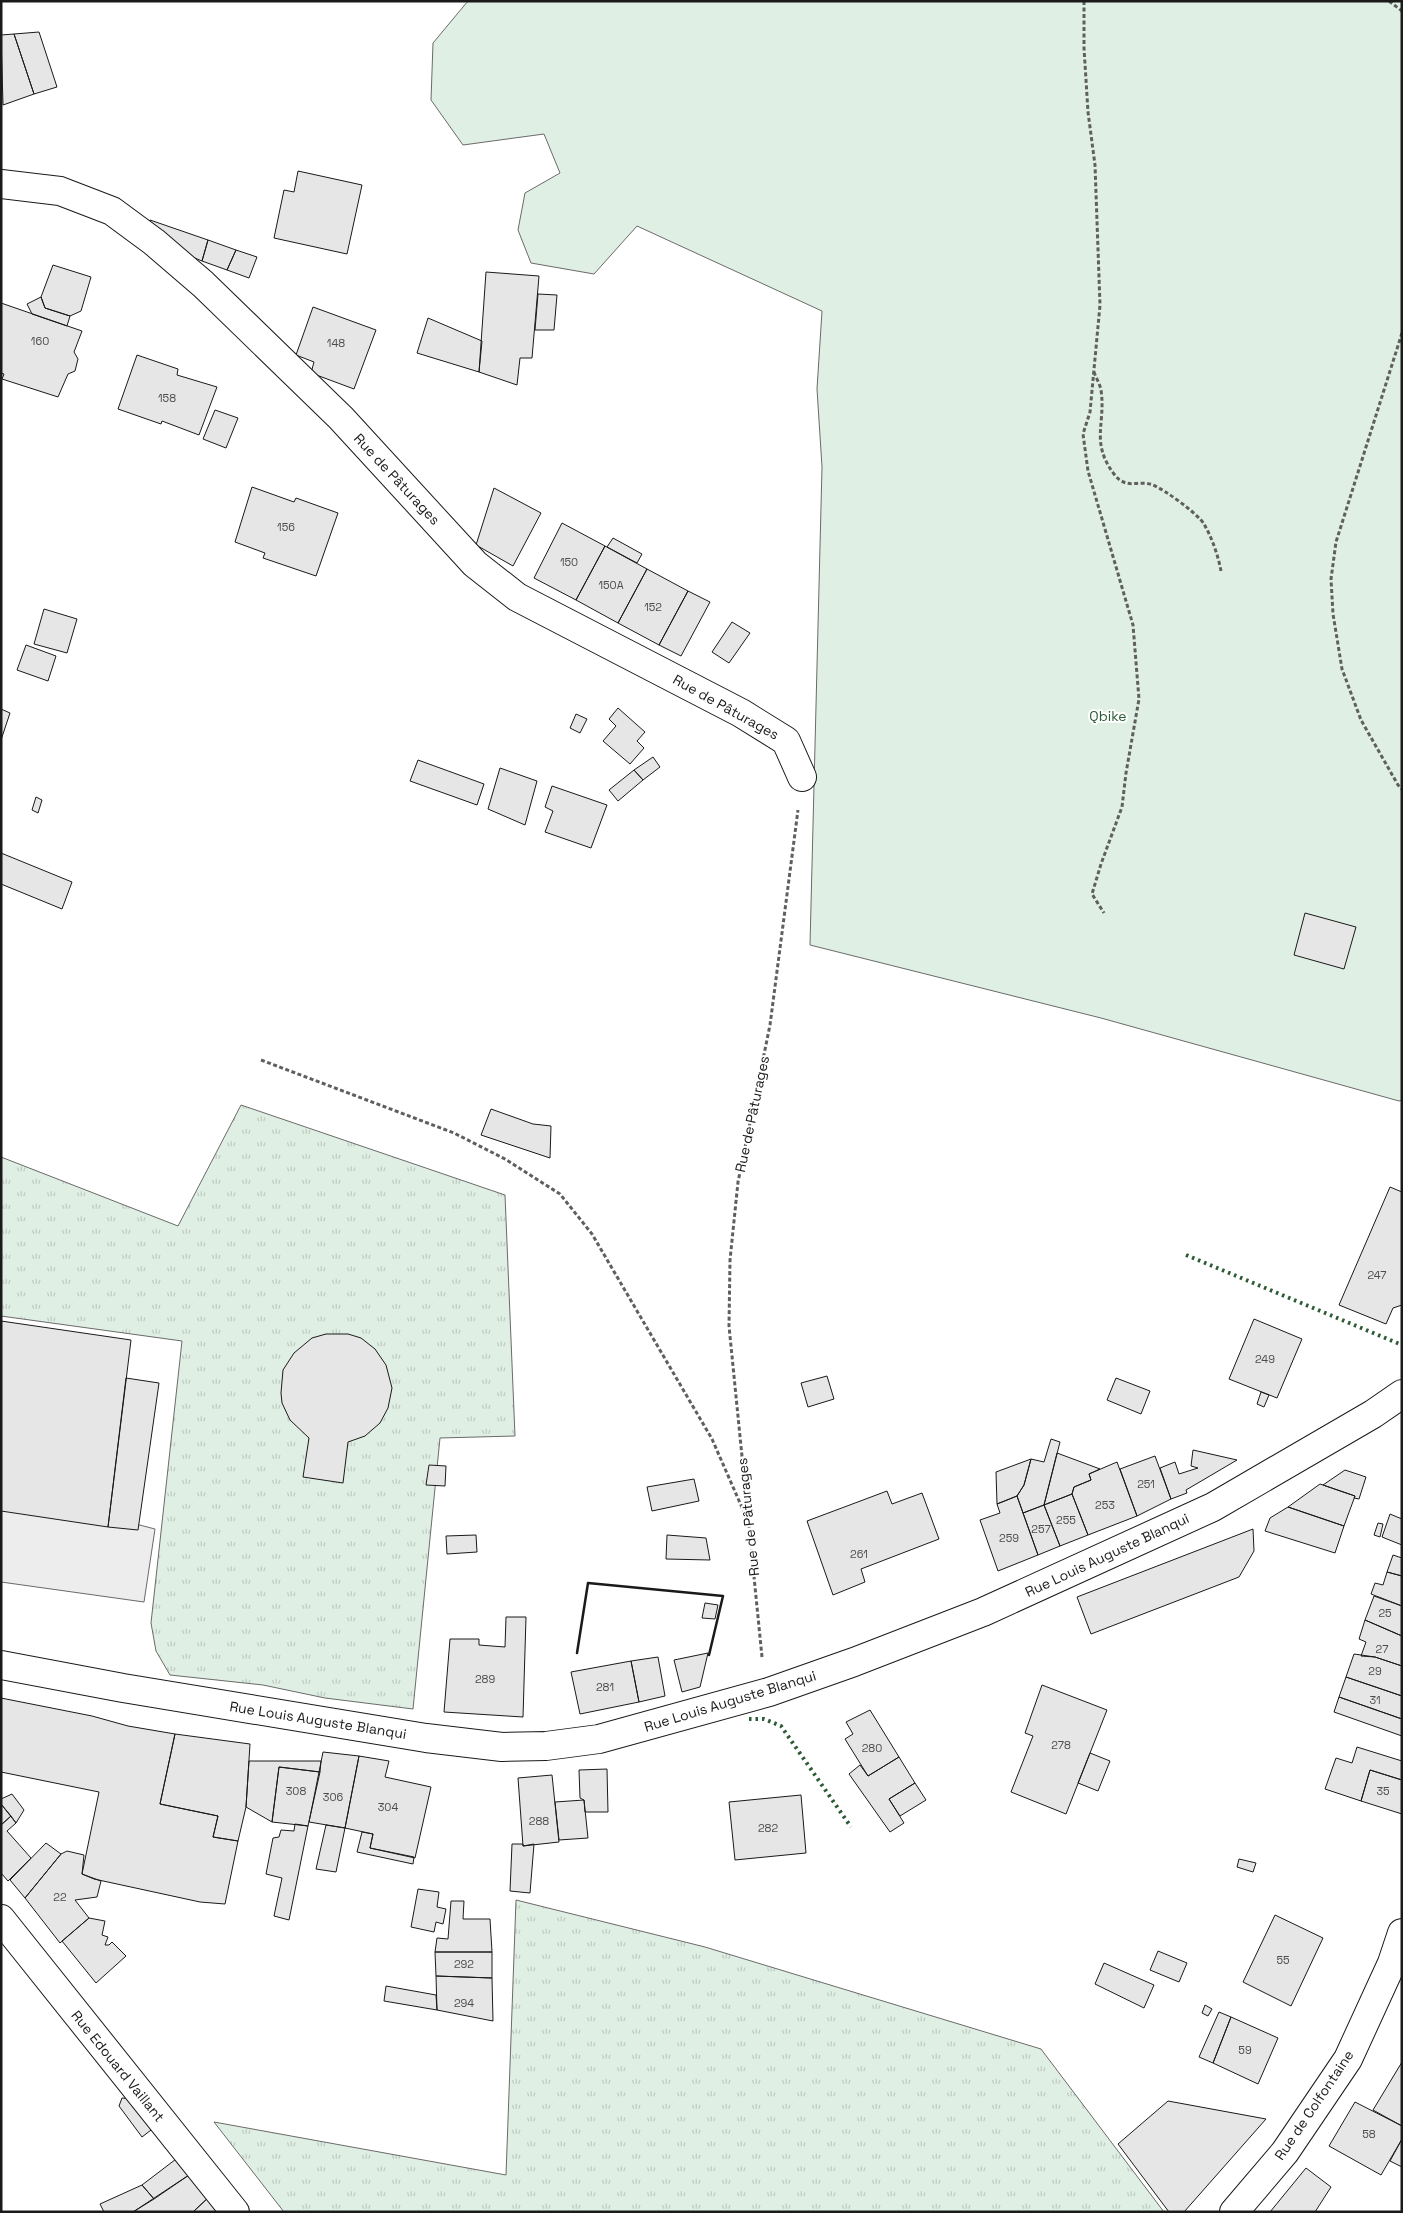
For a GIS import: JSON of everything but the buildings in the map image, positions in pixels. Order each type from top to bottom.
[{"type":"street","name":"Rue de Pâturages","points":[[1,184],[60,191],[112,211],[154,242],[203,284],[340,418],[475,564],[517,597],[741,713],[786,741],[802,777]]},
{"type":"street","name":"Rue Louis Auguste Blanqui","points":[[1,1665],[123,1688],[426,1738],[502,1747],[546,1746],[599,1739],[769,1692],[854,1662],[983,1612],[1213,1507],[1373,1414],[1402,1394]]},
{"type":"street","name":"Rue Edouard Vaillant","points":[[1,1919],[235,2212]]},
{"type":"street","name":"Rue de Colfontaine","points":[[1234,2212],[1285,2152],[1348,2059],[1392,1962],[1402,1933]]},
{"type":"path","points":[[1084,1],[1084,48],[1088,112],[1095,164],[1100,305],[1090,412],[1083,434],[1088,471],[1133,625],[1139,699],[1122,806],[1092,894],[1104,913]]},
{"type":"path","points":[[1388,1],[1402,11]]},
{"type":"path","points":[[1402,333],[1336,542],[1331,579],[1333,614],[1342,669],[1361,720],[1398,785],[1402,788]]},
{"type":"path","points":[[1094,372],[1101,390],[1099,434],[1102,455],[1116,476],[1127,484],[1151,484],[1169,494],[1197,517],[1203,523],[1218,556],[1221,571]]},
{"type":"path","name":"Rue de Pâturages","points":[[769,1692],[758,1630],[729,1326],[730,1260],[738,1182],[770,1025],[802,777]]},
{"type":"path","points":[[261,1060],[454,1133],[505,1158],[560,1194],[592,1234],[712,1439],[748,1522]]},
{"type":"green space","name":"Qbike","points":[[468,1],[1402,1],[1402,1100],[1399,1101],[1101,1018],[810,945],[822,467],[817,389],[822,311],[637,226],[594,274],[531,263],[518,230],[525,193],[560,173],[544,134],[463,145],[431,100],[433,43]]},
{"type":"green space","points":[[241,1105],[505,1195],[515,1436],[440,1438],[413,1709],[325,1698],[263,1685],[170,1675],[156,1651],[151,1623],[182,1341],[1,1316],[1,1157],[178,1226]]},
{"type":"green space","points":[[516,1900],[705,1947],[1041,2049],[1164,2212],[284,2212],[214,2122],[506,2175]]},
{"type":"shaded area","points":[[1,1504],[128,1522],[155,1529],[144,1602],[1,1582]]},
{"type":"hedge","points":[[1186,1255],[1402,1345]]},
{"type":"hedge","points":[[749,1719],[764,1719],[781,1726],[851,1827]]},
{"type":"wall","points":[[577,1653],[588,1583],[723,1596],[709,1655]]}]
